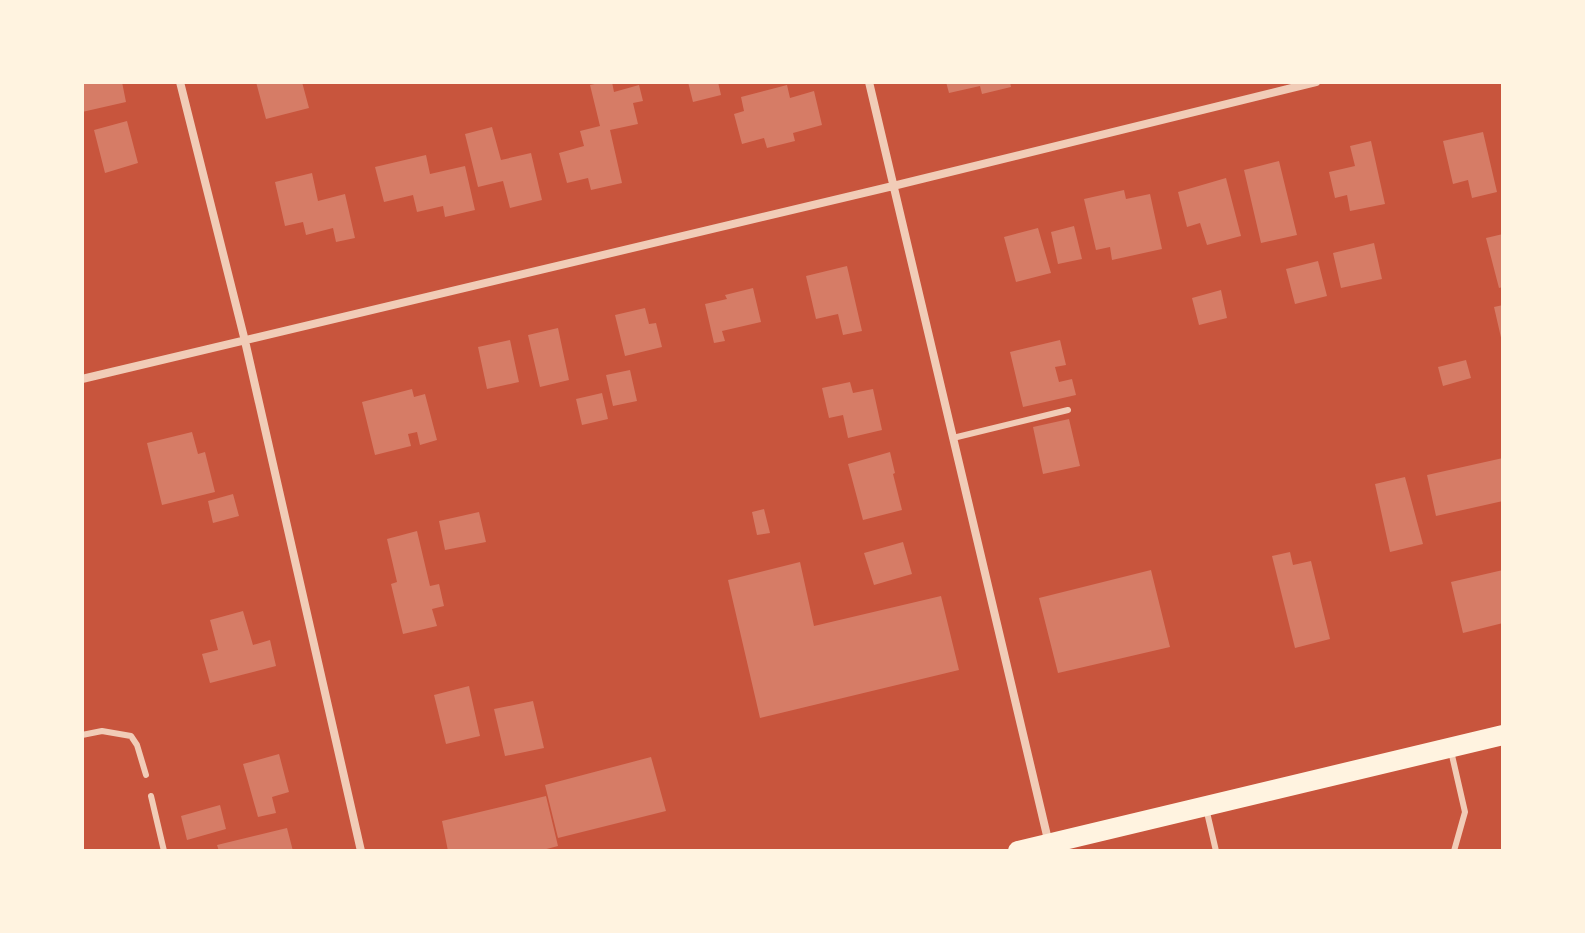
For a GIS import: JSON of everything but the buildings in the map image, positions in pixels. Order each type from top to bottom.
[{"type":"main road","points":[[1018,851],[1503,735]]},
{"type":"street","points":[[180,82],[245,341],[361,851]]},
{"type":"street","points":[[869,82],[1049,844]]},
{"type":"street","points":[[82,379],[1316,82]]},
{"type":"lane","points":[[953,438],[1068,410]]},
{"type":"lane","points":[[82,735],[102,731],[131,736],[146,775]]},
{"type":"lane","points":[[1450,748],[1465,812],[1454,851]]},
{"type":"lane","points":[[151,796],[164,851]]},
{"type":"lane","points":[[1205,806],[1216,851]]}]
